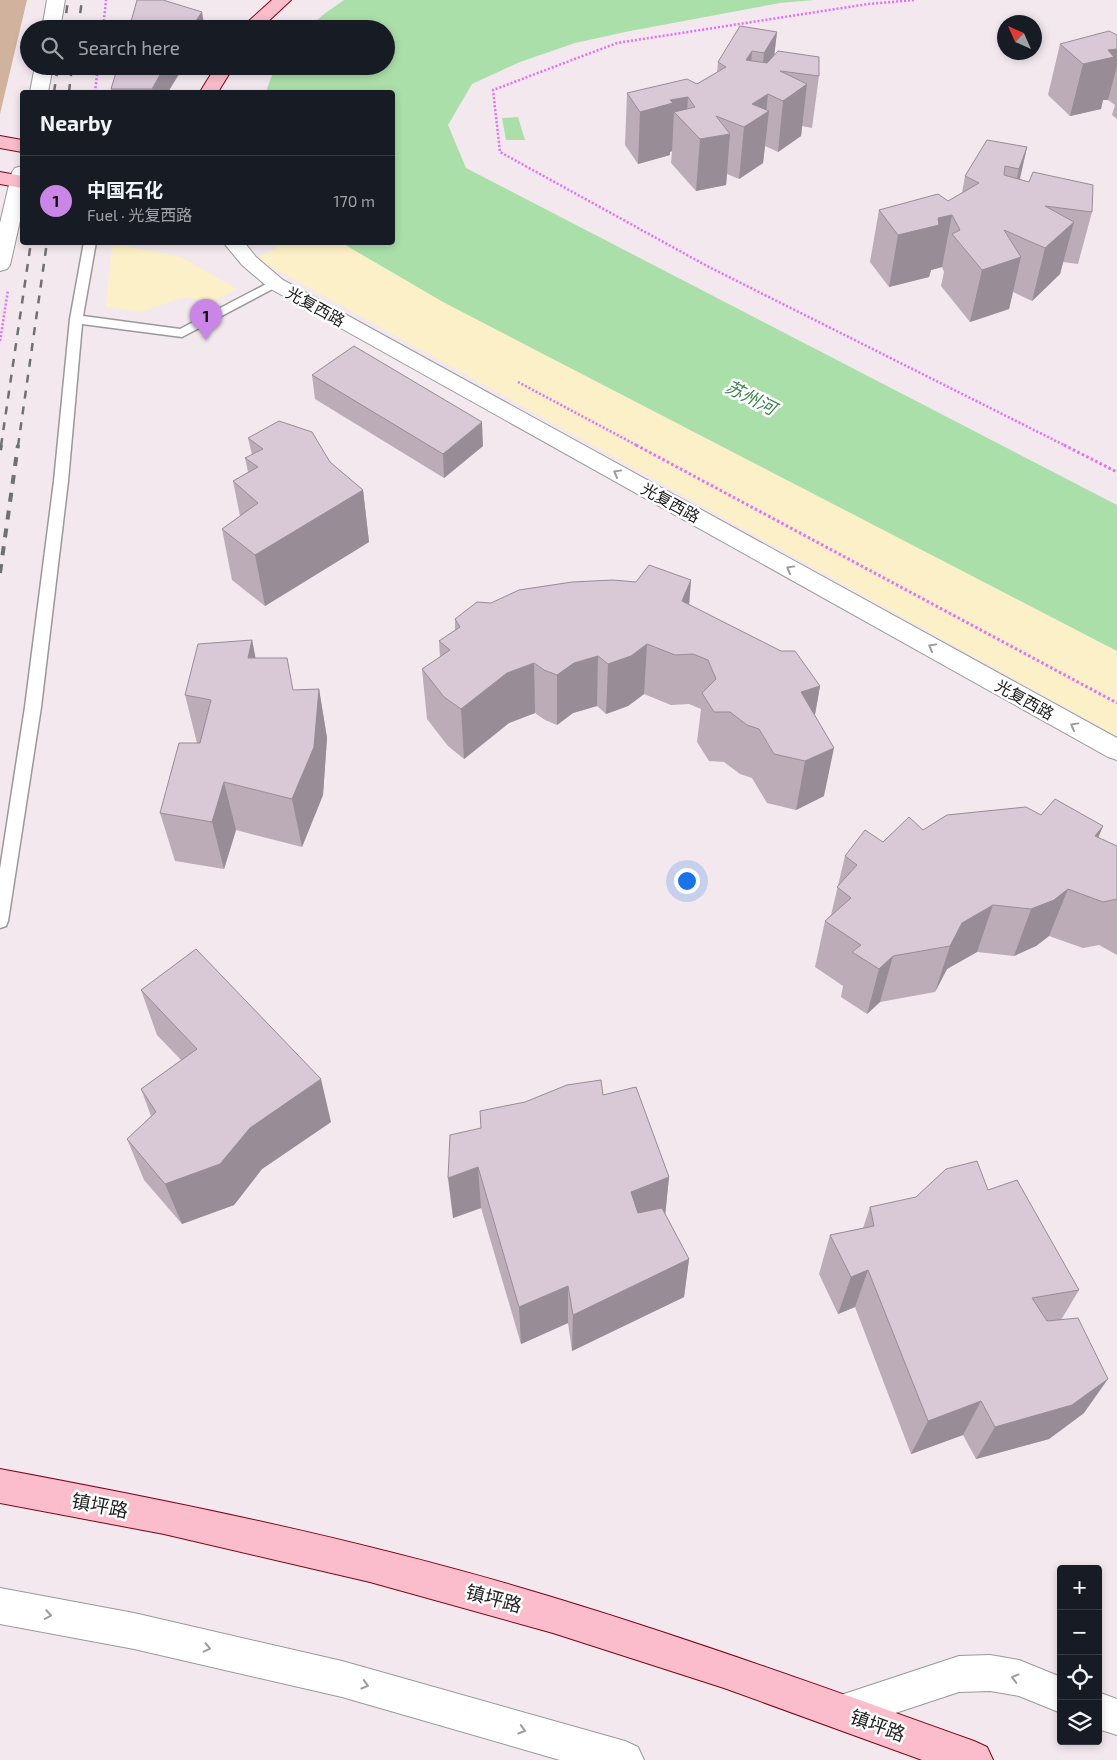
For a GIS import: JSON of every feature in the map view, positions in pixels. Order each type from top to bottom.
[{"type":"main road","points":[[259,20],[282,0]]},
{"type":"main road","points":[[210,90],[219,75]]},
{"type":"main road","points":[[0,142],[20,146]]},
{"type":"main road","points":[[0,178],[20,179]]},
{"type":"main road","name":"镇坪路","points":[[0,1486],[164,1517],[370,1564],[553,1615],[724,1670],[974,1760]]},
{"type":"street","points":[[53,20],[56,0]]},
{"type":"street","points":[[39,90],[42,75]]},
{"type":"street","points":[[0,265],[20,187]]},
{"type":"street","name":"光复西路","points":[[236,245],[249,261],[276,284],[1117,750]]},
{"type":"street","points":[[0,1606],[134,1631],[342,1679],[625,1760]]},
{"type":"street","points":[[844,1712],[959,1674],[990,1672],[1019,1678],[1057,1693]]},
{"type":"street","points":[[1102,1711],[1117,1717]]},
{"type":"lane","points":[[0,921],[33,707],[61,481],[76,319],[89,245]]},
{"type":"lane","points":[[76,319],[182,333],[276,284]]},
{"type":"path","points":[[104,20],[106,0]]},
{"type":"path","points":[[914,0],[868,4],[618,43],[493,90],[500,152],[707,266],[1117,472]]},
{"type":"path","points":[[95,90],[97,75]]},
{"type":"path","points":[[511,378],[1117,703]]},
{"type":"shaded area","points":[[0,0],[27,0],[22,20],[20,20],[20,30],[0,114]]},
{"type":"shaded area","points":[[112,245],[122,245],[181,257],[237,289],[213,302],[184,297],[141,312],[106,307]]},
{"type":"shaded area","points":[[281,245],[345,245],[443,302],[1117,651],[1117,736],[257,259]]},
{"type":"water","name":"苏州河","points":[[344,0],[814,0],[780,3],[575,43],[520,62],[472,84],[448,125],[466,168],[1117,505],[1117,651],[443,302],[345,245],[395,245],[395,90],[267,90],[272,75],[395,75],[395,20],[317,20]]},
{"type":"water","points":[[518,117],[525,140],[506,140],[502,118]]},
{"type":"building","points":[[137,0],[163,0],[202,12],[196,20],[131,20]]},
{"type":"building","points":[[740,26],[777,32],[764,53],[752,51],[746,60],[767,63],[778,51],[819,57],[819,76],[780,71],[807,84],[783,101],[768,94],[752,104],[769,111],[744,127],[716,116],[730,134],[700,139],[674,112],[695,107],[688,97],[670,100],[673,103],[640,112],[627,93],[687,79],[697,84],[726,67],[718,62]]},
{"type":"building","points":[[1109,31],[1117,35],[1117,49],[1108,50],[1114,57],[1083,64],[1060,44]]},
{"type":"building","points":[[115,75],[160,75],[152,89],[111,89]]},
{"type":"building","points":[[987,140],[1027,147],[1019,169],[1005,166],[1004,175],[1029,182],[1033,172],[1093,185],[1092,212],[1045,206],[1074,222],[1045,248],[1004,230],[1021,257],[982,270],[952,234],[960,230],[952,215],[938,218],[939,225],[898,235],[879,210],[938,194],[948,201],[979,183],[965,176]]},
{"type":"building","points":[[354,346],[482,422],[443,454],[312,375]]},
{"type":"building","points":[[279,421],[312,432],[330,462],[363,490],[255,555],[222,529],[258,503],[233,481],[258,467],[245,458],[263,449],[248,438]]},
{"type":"building","points":[[649,565],[691,580],[682,601],[781,651],[795,651],[820,686],[801,692],[834,748],[805,761],[774,754],[759,729],[747,725],[730,712],[714,712],[702,693],[716,679],[708,660],[693,654],[675,655],[647,644],[631,656],[608,664],[598,656],[574,663],[557,675],[544,670],[534,663],[507,673],[461,709],[444,697],[422,669],[450,650],[439,641],[460,627],[455,619],[477,602],[491,603],[519,590],[572,582],[613,580],[636,582]]},
{"type":"building","points":[[252,640],[248,658],[287,658],[293,690],[319,689],[314,747],[292,799],[224,782],[212,822],[160,813],[179,743],[200,743],[211,700],[185,695],[198,644]]},
{"type":"building","points":[[1055,799],[1103,826],[1095,836],[1117,846],[1117,899],[1103,902],[1068,889],[1054,900],[1031,909],[993,905],[962,923],[950,946],[893,956],[879,969],[852,952],[861,945],[825,921],[851,898],[837,887],[857,865],[845,856],[865,830],[883,842],[909,817],[923,830],[947,815],[1026,807],[1041,815]]},
{"type":"building","points":[[196,949],[321,1079],[250,1128],[220,1164],[165,1184],[127,1139],[156,1112],[141,1089],[197,1049],[141,990]]},
{"type":"building","points":[[601,1080],[603,1095],[636,1087],[669,1177],[631,1192],[638,1213],[662,1208],[689,1259],[573,1315],[568,1286],[519,1307],[478,1167],[448,1178],[450,1135],[481,1128],[480,1111],[525,1102],[567,1085]]},
{"type":"building","points":[[977,1161],[988,1190],[1017,1180],[1079,1290],[1032,1298],[1047,1321],[1078,1318],[1108,1379],[1072,1405],[995,1427],[981,1401],[928,1421],[868,1270],[851,1277],[830,1235],[874,1226],[870,1207],[916,1197],[946,1169]]},
{"type":"railway","points":[[65,20],[68,0]]},
{"type":"railway","points":[[79,20],[82,0]]},
{"type":"railway","points":[[54,90],[57,75]]},
{"type":"railway","points":[[69,90],[71,75]]},
{"type":"railway","points":[[1,446],[31,245]]},
{"type":"railway","points":[[18,446],[47,245]]},
{"type":"railway","points":[[0,450],[1,445]]},
{"type":"railway","points":[[0,573],[18,445]]},
{"type":"place","name":"中国石化","points":[[206,340]]}]
